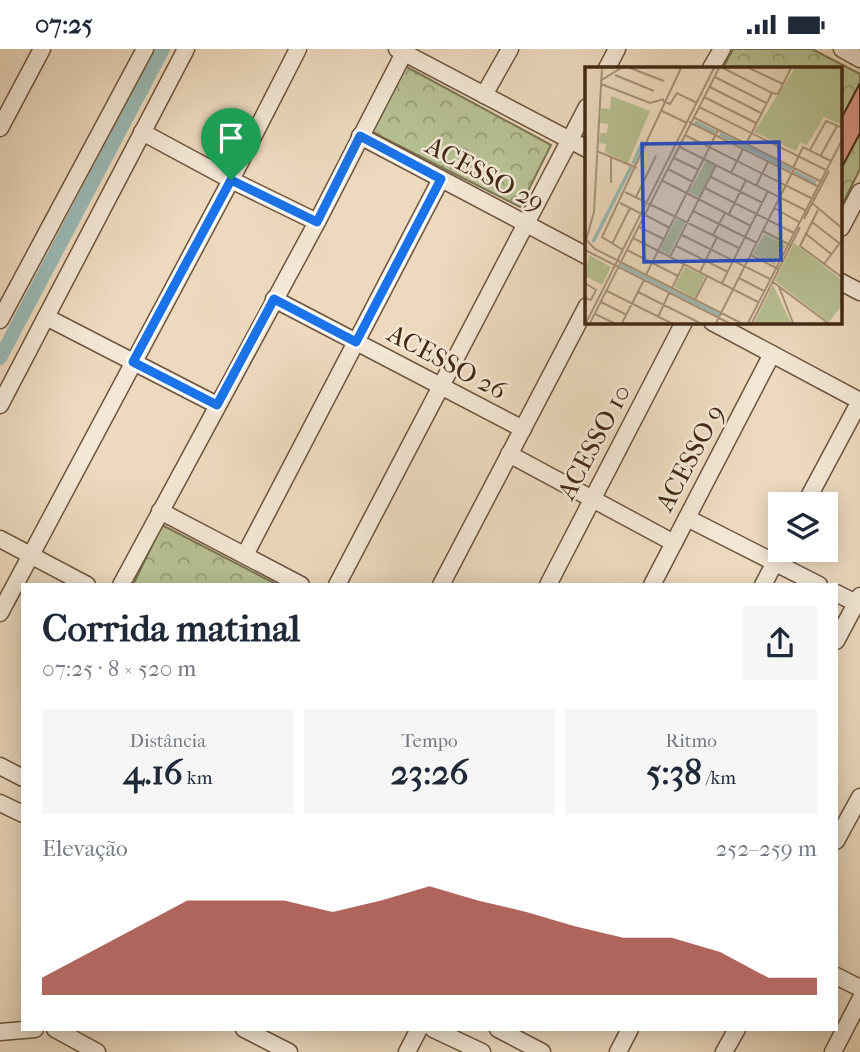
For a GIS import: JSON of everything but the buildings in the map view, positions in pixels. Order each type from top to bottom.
[{"type":"street","points":[[0,128],[42,49]]},
{"type":"street","points":[[0,320],[7,292],[145,49]]},
{"type":"street","points":[[0,405],[186,49]]},
{"type":"street","points":[[0,613],[298,49]]},
{"type":"street","points":[[484,95],[510,49]]},
{"type":"street","points":[[608,67],[617,49]]},
{"type":"street","points":[[712,67],[722,49]]},
{"type":"street","points":[[842,49],[860,58]]},
{"type":"street","points":[[122,583],[317,222],[402,50],[585,148]]},
{"type":"street","points":[[338,583],[585,111]]},
{"type":"street","points":[[142,132],[317,222]]},
{"type":"street","name":"ACESSO 29","points":[[360,136],[585,255]]},
{"type":"street","points":[[245,555],[441,179]]},
{"type":"street","points":[[842,226],[860,193]]},
{"type":"street","points":[[842,283],[860,292]]},
{"type":"street","name":"ACESSO 26","points":[[274,299],[523,429]]},
{"type":"street","points":[[442,583],[585,310]]},
{"type":"street","points":[[46,317],[217,405]]},
{"type":"street","name":"ACESSO 10","points":[[549,583],[683,324]]},
{"type":"street","points":[[716,324],[860,401],[812,492]]},
{"type":"street","name":"ACESSO 9","points":[[653,583],[772,354]]},
{"type":"street","points":[[509,454],[674,543]]},
{"type":"street","points":[[160,511],[297,583]]},
{"type":"street","points":[[687,518],[768,552]]},
{"type":"street","points":[[0,539],[83,583]]},
{"type":"street","points":[[764,583],[775,562]]},
{"type":"street","points":[[786,562],[816,583]]},
{"type":"street","points":[[838,594],[859,601],[838,638]]},
{"type":"street","points":[[0,766],[21,776]]},
{"type":"street","points":[[838,837],[860,797]]},
{"type":"street","points":[[0,803],[21,813]]},
{"type":"street","points":[[838,977],[860,988]]},
{"type":"street","points":[[832,1052],[860,1000]]},
{"type":"street","points":[[0,1032],[21,1030]]},
{"type":"street","points":[[59,1031],[97,1052]]},
{"type":"street","points":[[248,1031],[289,1052]]},
{"type":"street","points":[[407,1052],[418,1031]]},
{"type":"street","points":[[437,1031],[482,1052]]},
{"type":"street","points":[[618,1052],[629,1031]]},
{"type":"street","points":[[724,1052],[736,1031]]},
{"type":"street","points":[[521,1034],[542,1052]]},
{"type":"green space","points":[[733,49],[812,49],[860,74],[860,169],[842,205],[842,67],[724,67]]},
{"type":"green space","points":[[405,66],[551,145],[520,207],[372,132]]},
{"type":"green space","points":[[162,525],[274,583],[134,583]]},
{"type":"waterway","points":[[0,358],[163,49]]},
{"type":"route","points":[[360,136],[441,179],[356,342],[274,299],[217,405],[133,362],[231,180],[317,222],[360,136]]}]
